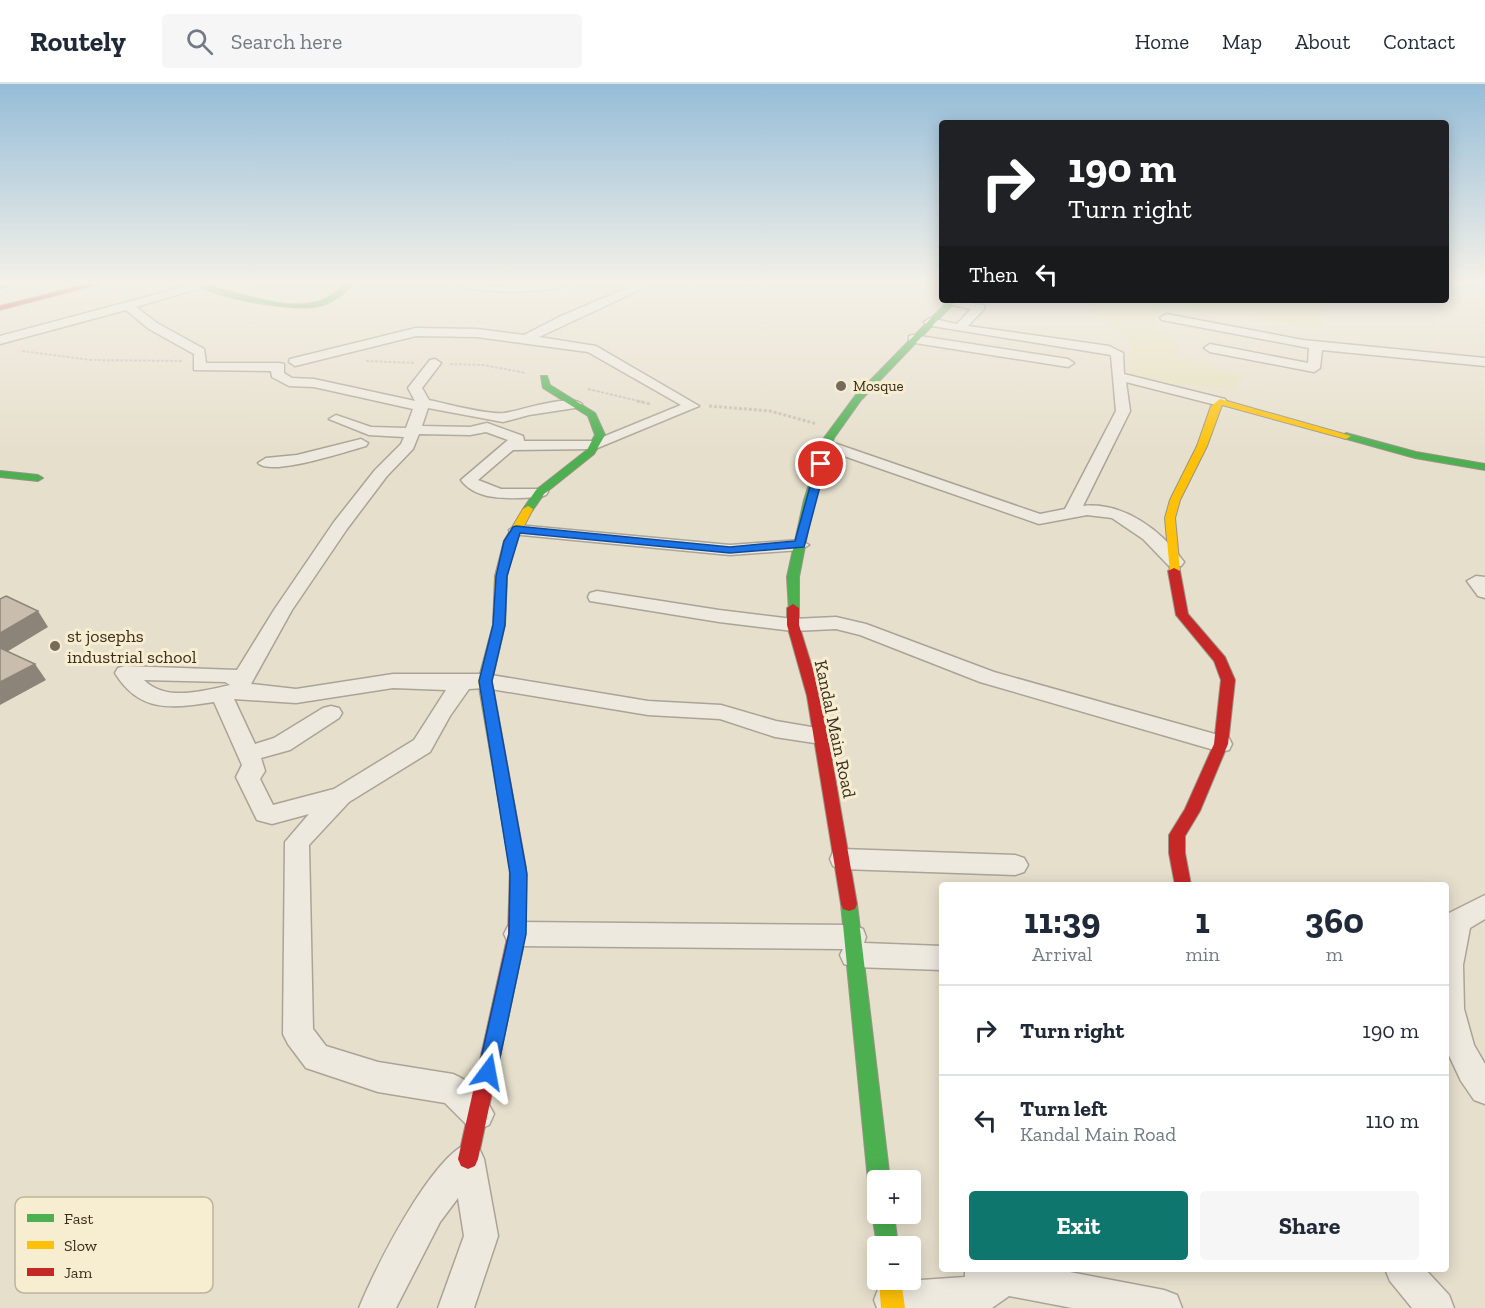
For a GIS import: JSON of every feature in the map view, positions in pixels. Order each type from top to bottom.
[{"type":"main road","name":"Kandal Main Road","points":[[878,1170],[842,859],[814,696],[793,625],[793,577],[809,500],[829,438],[858,398],[913,339]]},
{"type":"main road","points":[[468,1159],[517,934],[519,874],[474,682],[499,625],[501,576],[510,541],[540,492],[568,472],[595,445],[600,435],[592,415],[546,386],[544,378]]},
{"type":"main road","points":[[1182,882],[1177,854],[1178,835],[1192,811],[1221,744],[1228,680],[1220,660],[1182,615],[1175,588],[1170,518],[1175,500],[1202,446],[1212,412],[1220,402],[1416,455],[1485,467]]},
{"type":"main road","points":[[0,474],[38,478]]},
{"type":"street","points":[[175,338],[200,352],[199,367],[279,367],[277,374],[289,382],[314,383],[421,405],[503,418],[527,411],[575,404]]},
{"type":"street","points":[[295,362],[391,338]]},
{"type":"street","points":[[510,446],[595,445],[692,406],[592,349],[516,338]]},
{"type":"street","points":[[1033,338],[1117,352],[1123,411],[1084,484],[1072,512]]},
{"type":"street","points":[[1278,338],[1316,345],[1485,363]]},
{"type":"street","points":[[913,339],[1068,363]]},
{"type":"street","points":[[1210,348],[1314,368],[1316,345]]},
{"type":"street","points":[[341,796],[272,815],[265,813],[247,777],[254,771],[248,754],[234,689],[283,610],[340,526],[410,436],[421,405],[415,388],[435,363]]},
{"type":"street","points":[[1118,376],[1220,402]]},
{"type":"street","points":[[336,419],[377,432],[410,436]]},
{"type":"street","points":[[266,463],[297,460],[360,443],[470,431],[487,427],[518,439],[469,480],[499,494],[540,492]]},
{"type":"street","points":[[335,440],[360,443]]},
{"type":"street","points":[[826,445],[1039,519],[1072,512],[1095,510],[1108,512],[1134,525],[1157,541],[1174,562]]},
{"type":"street","points":[[516,530],[730,550],[800,544]]},
{"type":"street","points":[[1485,582],[1476,581],[1485,592]]},
{"type":"street","points":[[597,597],[793,625],[836,623],[866,630],[987,677],[1221,744]]},
{"type":"street","points":[[234,689],[296,696],[393,681],[474,682],[648,708],[721,712],[775,729],[821,736]]},
{"type":"street","points":[[474,682],[441,712],[422,746],[341,796],[297,842],[298,1034],[317,1058],[378,1077],[453,1089],[478,1113]]},
{"type":"street","points":[[248,754],[282,744],[331,713]]},
{"type":"street","points":[[842,859],[1015,866]]},
{"type":"street","points":[[1449,953],[1458,921],[1485,906]]},
{"type":"street","points":[[517,934],[853,946],[939,958]]},
{"type":"street","points":[[1449,1012],[1452,1029],[1485,1089]]},
{"type":"street","points":[[376,1308],[428,1210],[468,1159]]},
{"type":"street","points":[[456,1308],[481,1236],[468,1159]]},
{"type":"street","points":[[1405,1272],[1436,1308]]},
{"type":"street","points":[[892,1296],[1004,1277],[1164,1308]]},
{"type":"shaded area","points":[[1127,338],[1169,338],[1178,345],[1172,357],[1244,375],[1232,389],[1148,381],[1130,375],[1131,349]]},
{"type":"building","points":[[6,596],[38,611],[0,633],[0,599]]},
{"type":"building","points":[[0,648],[35,664],[0,682]]},
{"type":"traffic: fast","points":[[793,608],[793,577],[809,500],[829,438],[858,398],[916,338]]},
{"type":"traffic: fast","points":[[528,509],[540,492],[591,452],[600,435],[592,415],[546,386],[544,378]]},
{"type":"traffic: fast","points":[[1346,436],[1415,455],[1485,467]]},
{"type":"traffic: fast","points":[[0,474],[38,478]]},
{"type":"traffic: fast","points":[[849,904],[878,1170]]},
{"type":"traffic: fast","points":[[884,1224],[886,1236]]},
{"type":"traffic: slow","points":[[1174,571],[1170,518],[1175,500],[1202,446],[1215,406],[1220,402],[1346,436]]},
{"type":"traffic: slow","points":[[518,868],[485,681],[499,625],[501,576],[510,541],[528,509]]},
{"type":"traffic: slow","points":[[891,1290],[893,1308]]},
{"type":"traffic: jam","points":[[1174,571],[1182,615],[1220,660],[1228,680],[1221,744],[1192,811],[1177,835],[1177,853],[1182,882]]},
{"type":"traffic: jam","points":[[793,608],[793,625],[814,696],[849,904]]},
{"type":"traffic: jam","points":[[468,1159],[517,934],[518,868]]},
{"type":"place","name":"Mosque","points":[[841,386]]},
{"type":"place","name":"st josephs industrial school","points":[[55,646]]},
{"type":"route","points":[[488,1072],[517,934],[519,874],[502,793],[485,681],[499,625],[501,576],[510,541],[516,530],[730,550],[800,544],[809,500],[821,464]]}]
